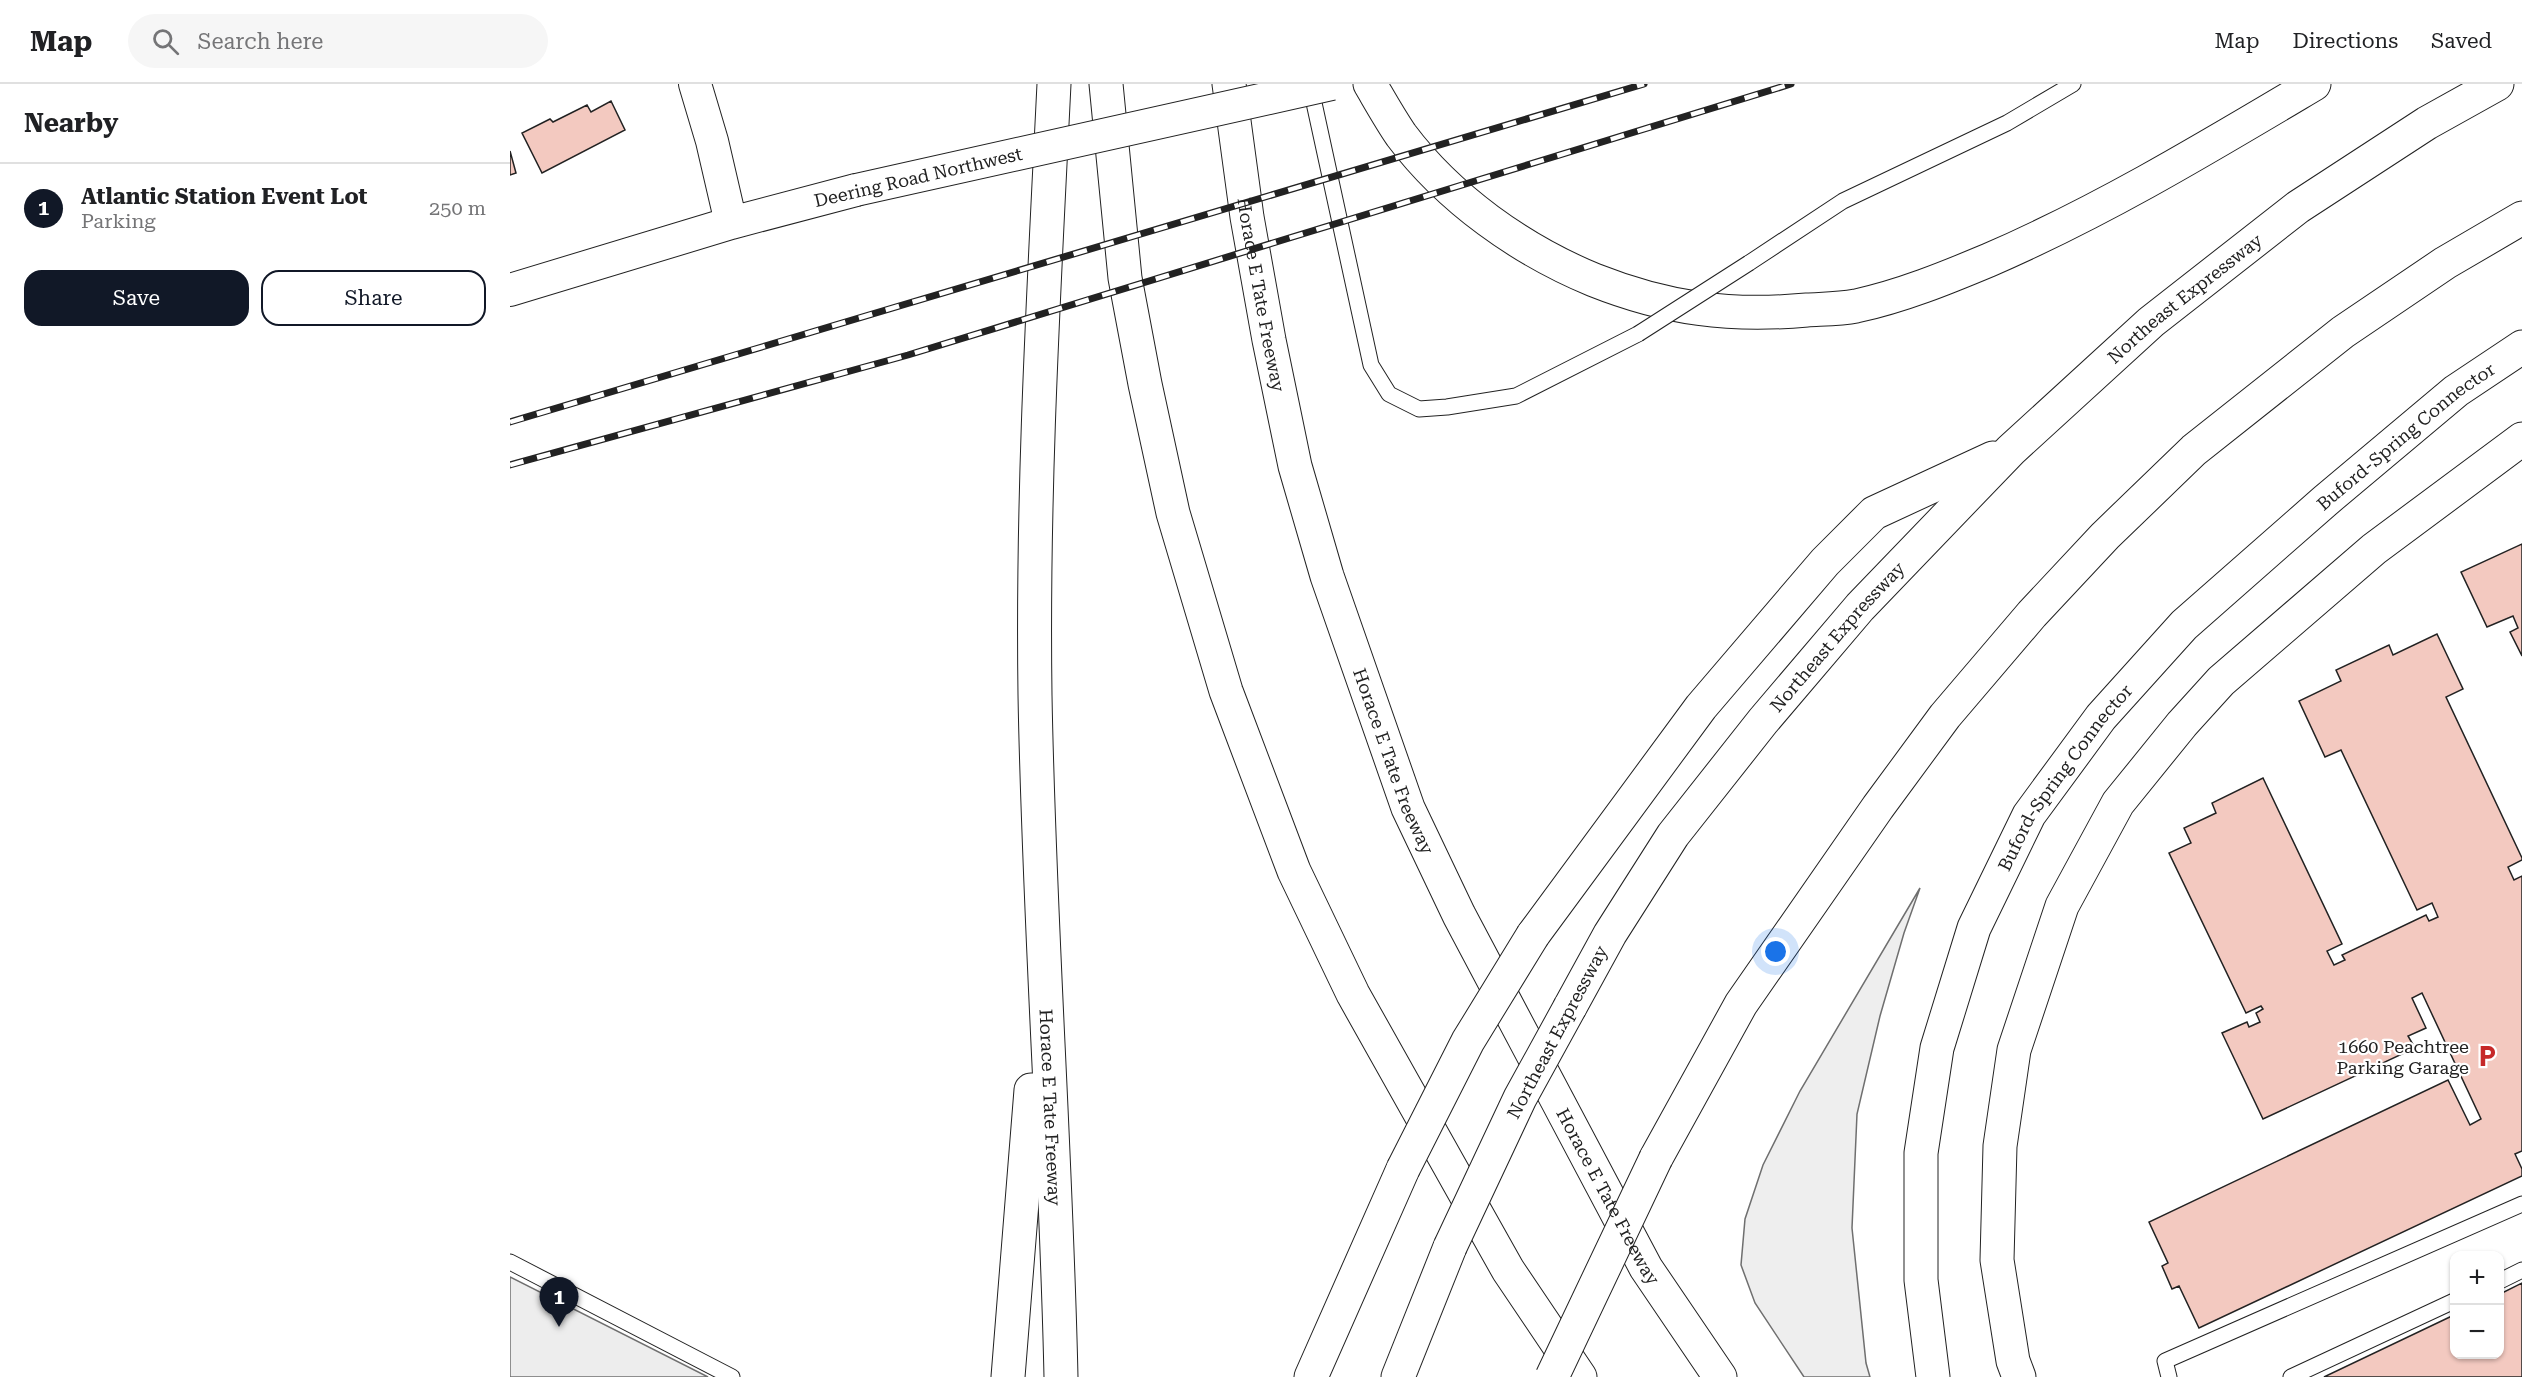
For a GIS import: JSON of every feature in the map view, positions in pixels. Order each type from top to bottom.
[{"type":"highway","name":"Horace E Tate Freeway","points":[[1054,84],[1040,384],[1035,691],[1041,927],[1061,1377]]},
{"type":"highway","points":[[1106,84],[1125,278],[1145,384],[1173,513],[1226,691],[1294,871],[1353,994],[1508,1270],[1581,1377]]},
{"type":"highway","name":"Horace E Tate Freeway","points":[[1229,84],[1269,340],[1295,466],[1367,694],[1408,807],[1459,915],[1646,1268],[1720,1377]]},
{"type":"highway","points":[[1370,84],[1402,135],[1450,189],[1506,234],[1551,261],[1626,293],[1689,308],[1760,314],[1855,306],[1931,285],[2039,238],[2191,157],[2314,84]]},
{"type":"highway","name":"Northeast Expressway","points":[[1398,1377],[1450,1247],[1520,1098],[1610,934],[1673,835],[1763,721],[1860,607],[2011,450],[2151,322],[2298,207],[2427,123],[2497,84]]},
{"type":"highway","points":[[1552,1377],[1586,1311],[1656,1158],[1741,1004],[1944,716],[2032,614],[2106,536],[2194,450],[2343,332],[2445,263],[2522,219]]},
{"type":"highway","name":"Buford-Spring Connector","points":[[1933,1377],[1921,1280],[1921,1153],[1937,1048],[1974,928],[2030,815],[2101,717],[2184,625],[2325,501],[2456,391],[2522,347]]},
{"type":"highway","points":[[2019,1377],[2013,1361],[1997,1260],[2000,1146],[2014,1050],[2062,906],[2118,804],[2182,724],[2221,681],[2374,549],[2522,440]]},
{"type":"highway","points":[[1311,1377],[1403,1169],[1468,1041],[1533,935],[1701,707],[1825,562],[1874,513],[2011,450]]},
{"type":"highway","points":[[1008,1377],[1025,1176],[1041,927]]},
{"type":"highway","points":[[1646,1268],[1707,1377]]},
{"type":"highway","points":[[1581,1377],[1586,1311]]},
{"type":"street","points":[[695,84],[712,141],[731,223]]},
{"type":"street","name":"Deering Road Northwest","points":[[510,290],[731,223],[856,190],[1321,86]]},
{"type":"lane","points":[[1321,86],[1332,186],[1371,365],[1389,394],[1419,409],[1448,408],[1516,396],[1638,334],[1843,201],[2007,123],[2073,84]]},
{"type":"lane","points":[[2169,1377],[2165,1361],[2522,1204]]},
{"type":"lane","points":[[510,1262],[732,1377]]},
{"type":"lane","points":[[2504,1279],[2522,1270]]},
{"type":"lane","points":[[2291,1377],[2450,1303]]},
{"type":"shaded area","points":[[1920,888],[1904,933],[1880,1016],[1857,1114],[1852,1228],[1866,1363],[1870,1377],[1804,1377],[1755,1303],[1741,1265],[1745,1219],[1763,1165],[1800,1091]]},
{"type":"shaded area","points":[[510,1277],[708,1377],[510,1377]]},
{"type":"building","points":[[611,101],[625,130],[542,173],[522,133],[550,119],[553,122],[587,105],[591,112]]},
{"type":"building","points":[[510,151],[516,173],[510,175]]},
{"type":"building","points":[[2522,544],[2522,656],[2510,632],[2518,628],[2513,616],[2487,627],[2461,572]]},
{"type":"building","points":[[2437,634],[2463,689],[2446,697],[2522,858],[2508,867],[2514,880],[2522,876],[2522,1151],[2515,1154],[2522,1169],[2522,1176],[2199,1328],[2179,1286],[2172,1289],[2162,1266],[2168,1263],[2149,1222],[2448,1080],[2470,1125],[2481,1119],[2422,993],[2412,998],[2426,1028],[2408,1036],[2415,1048],[2263,1119],[2222,1033],[2247,1022],[2249,1027],[2260,1022],[2256,1013],[2263,1009],[2261,1006],[2246,1013],[2169,853],[2191,843],[2184,828],[2216,813],[2212,803],[2263,778],[2342,944],[2327,951],[2334,965],[2345,960],[2342,955],[2426,915],[2429,921],[2438,917],[2432,903],[2417,910],[2341,750],[2325,757],[2299,701],[2341,681],[2336,670],[2389,645],[2393,655]]},
{"type":"building","points":[[2522,1283],[2522,1377],[2324,1377],[2450,1317],[2450,1359],[2504,1359],[2504,1292]]},
{"type":"railway","points":[[510,422],[1644,84]]},
{"type":"railway","points":[[510,465],[908,355],[1791,84]]},
{"type":"place","name":"1660 Peachtree Parking Garage","points":[[2487,1056]]},
{"type":"place","name":"Atlantic Station Event Lot","points":[[559,1327]]}]
